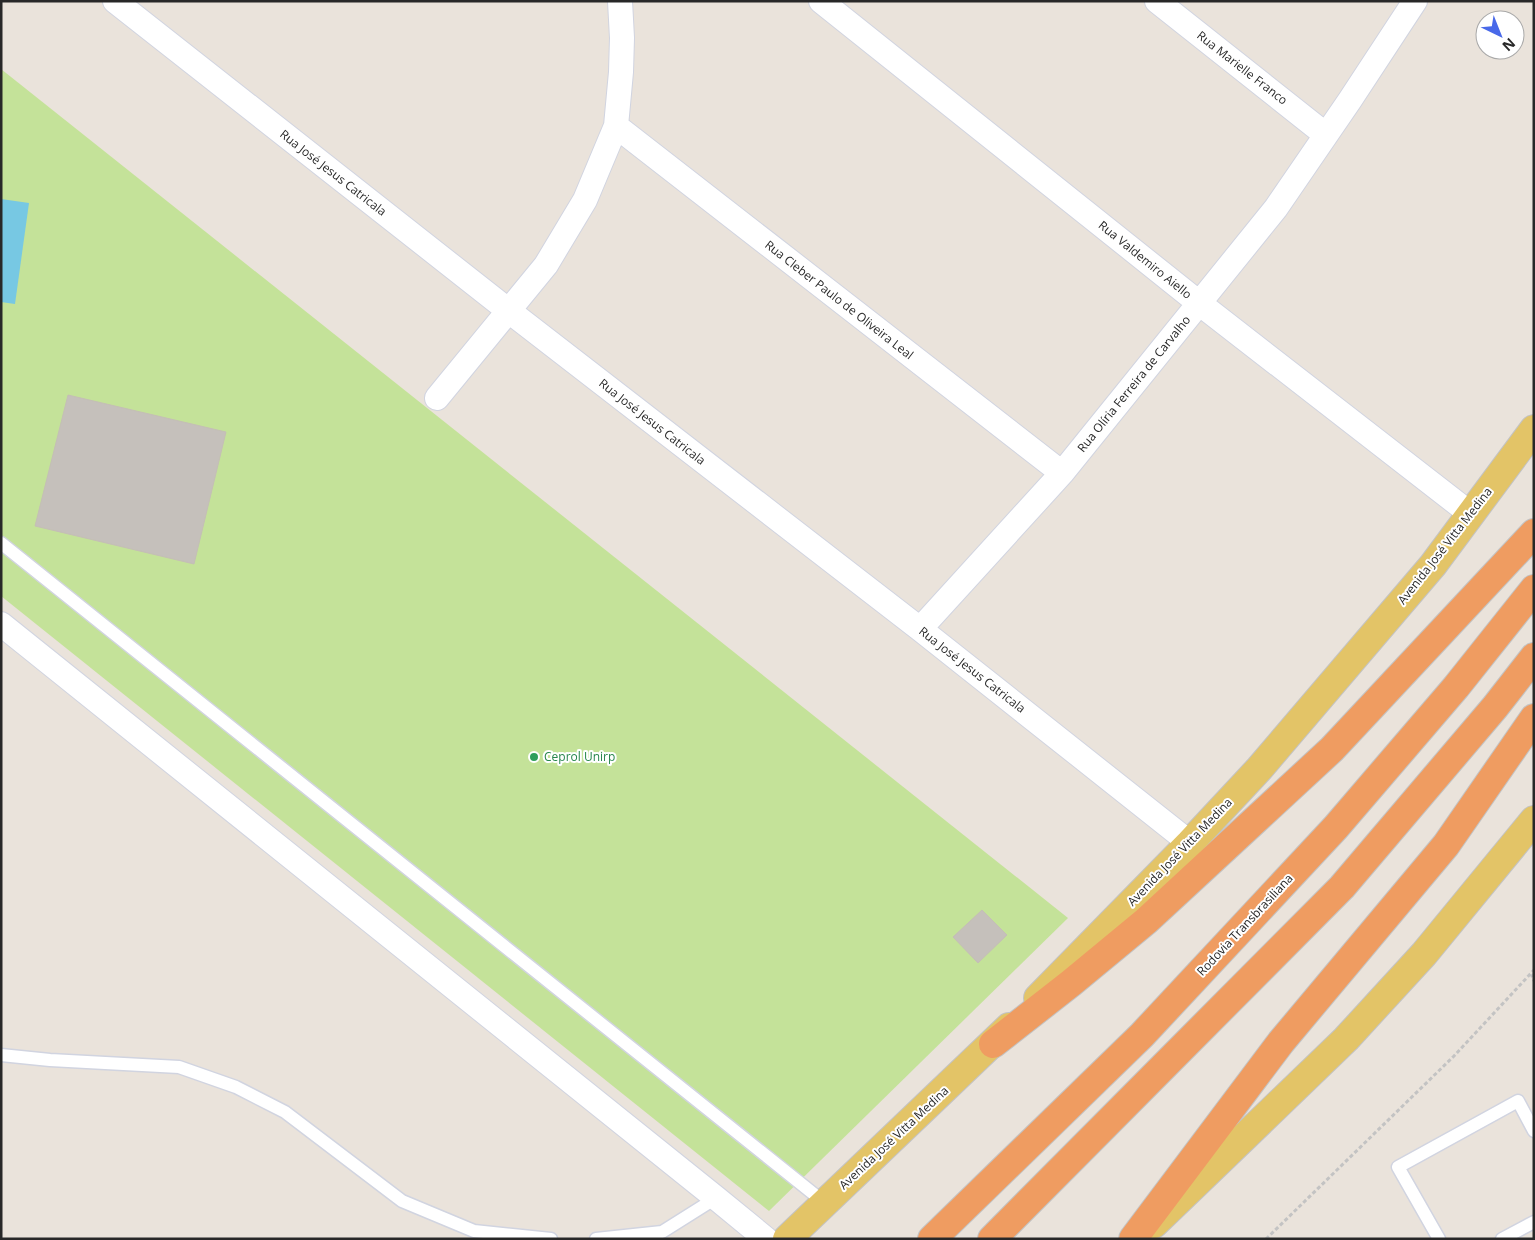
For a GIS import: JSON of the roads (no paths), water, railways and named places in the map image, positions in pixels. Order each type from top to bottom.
[{"type":"highway","points":[[993,1044],[1146,921],[1332,749],[1534,533]]},
{"type":"highway","name":"Rodovia Transbrasiliana","points":[[932,1239],[1142,1035],[1336,827],[1456,686],[1534,589]]},
{"type":"highway","points":[[992,1239],[1342,887],[1534,657]]},
{"type":"highway","points":[[1133,1239],[1281,1042],[1446,845],[1534,718]]},
{"type":"main road","name":"Avenida José Vitta Medina","points":[[787,1239],[993,1044],[1190,842],[1272,754],[1433,565],[1534,429]]},
{"type":"main road","points":[[1139,1239],[1346,1040],[1424,954],[1534,820]]},
{"type":"street","name":"Rua José Jesus Catricala","points":[[114,1],[509,311],[920,629],[1190,842]]},
{"type":"street","points":[[437,398],[546,265],[585,200],[601,166],[616,126],[621,72],[620,1]]},
{"type":"street","name":"Rua Valdemiro Aiello","points":[[821,1],[1199,303],[1472,515]]},
{"type":"street","name":"Rua Marielle Franco","points":[[1157,1],[1326,135]]},
{"type":"street","name":"Rua Olíria Ferreira de Carvalho","points":[[920,629],[1062,473],[1276,208],[1415,1]]},
{"type":"street","name":"Rua Cleber Paulo de Oliveira Leal","points":[[616,126],[1062,473]]},
{"type":"street","points":[[1,624],[766,1239]]},
{"type":"lane","points":[[1,543],[825,1203]]},
{"type":"lane","points":[[1,1055],[179,1067],[236,1087],[285,1112],[402,1201],[474,1231],[551,1239]]},
{"type":"lane","points":[[1439,1239],[1398,1167],[1518,1101],[1534,1131]]},
{"type":"lane","points":[[596,1239],[662,1232],[716,1198]]},
{"type":"lane","points":[[1502,1239],[1534,1222]]},
{"type":"water","points":[[1,199],[29,203],[15,304],[1,302]]},
{"type":"place","name":"Ceprol Unirp","points":[[534,757]]}]
